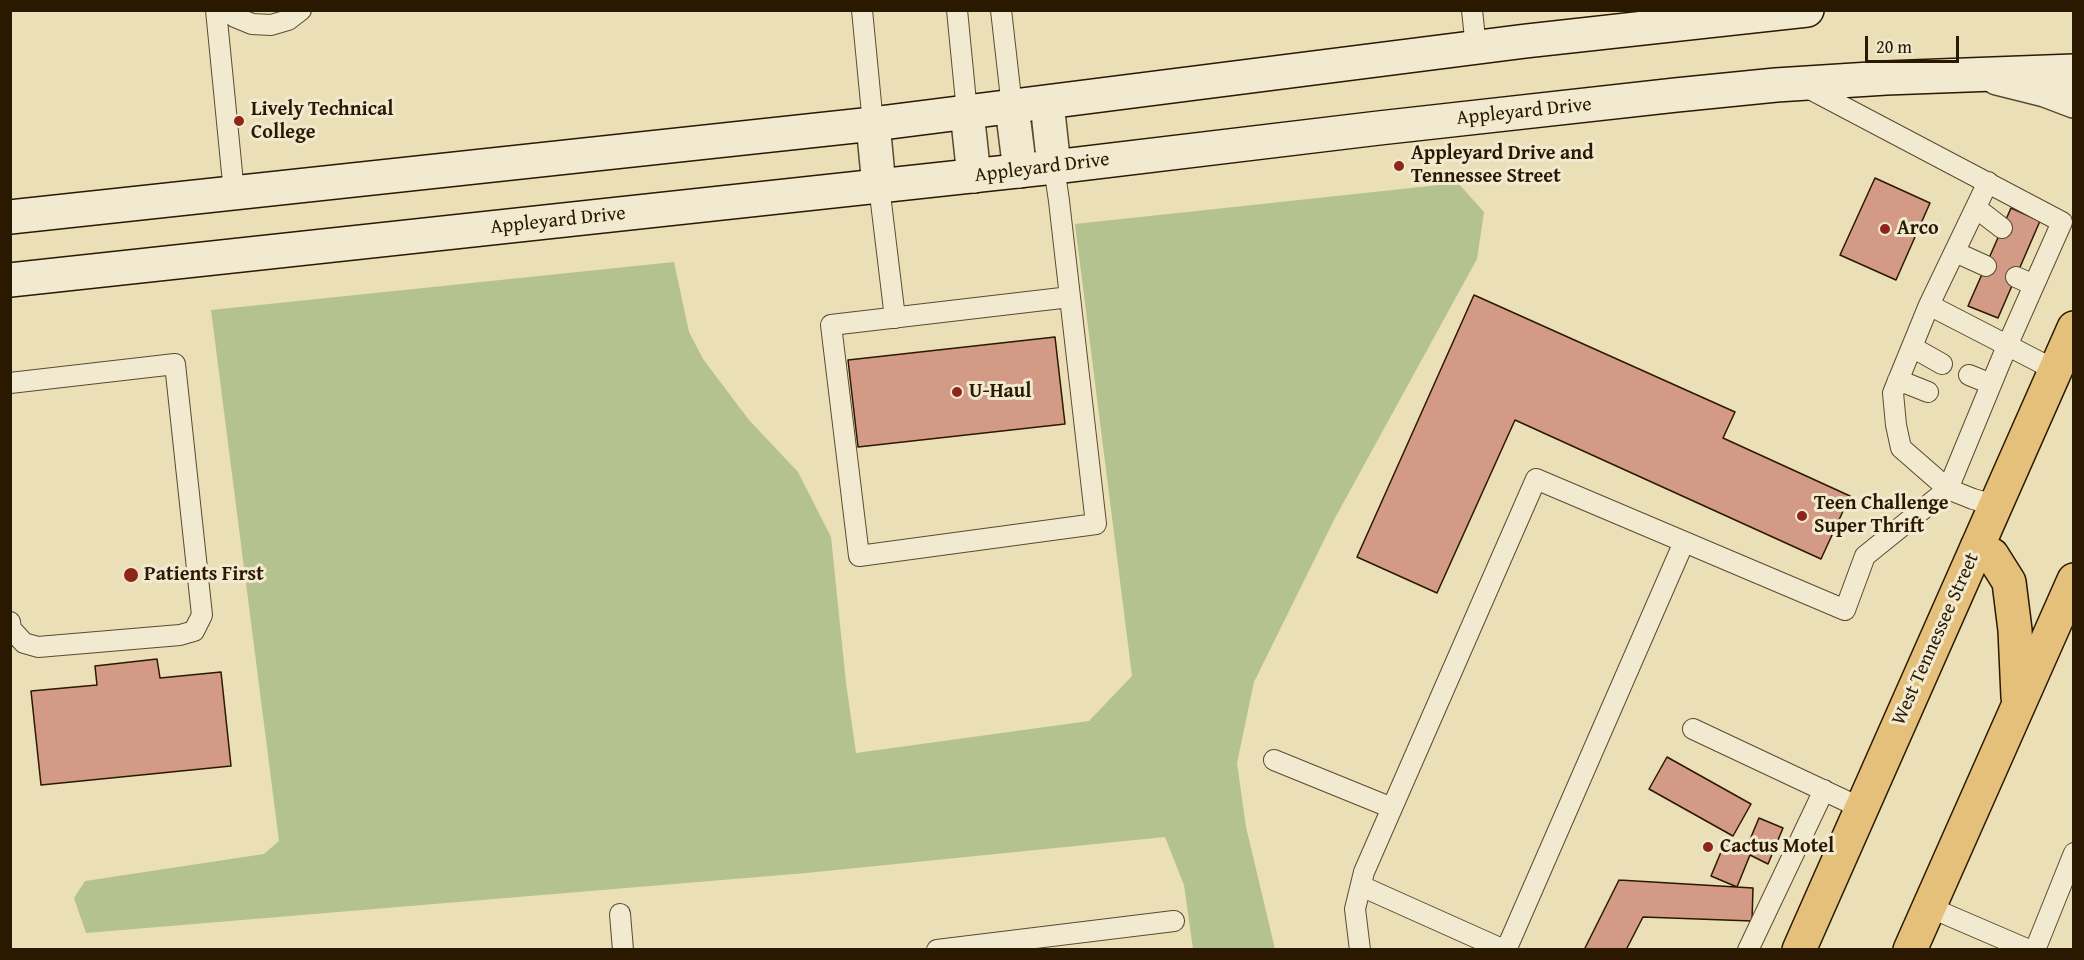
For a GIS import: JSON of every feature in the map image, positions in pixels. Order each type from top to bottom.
[{"type":"main road","points":[[10,217],[873,124],[1526,41],[1805,11]]},
{"type":"main road","name":"Appleyard Drive","points":[[10,280],[1020,171],[1379,128],[1800,84],[2073,71]]},
{"type":"main road","points":[[1975,74],[2024,84],[2073,101]]},
{"type":"main road","points":[[1047,103],[1054,167]]},
{"type":"main road","points":[[1012,107],[1020,171]]},
{"type":"main road","points":[[967,112],[974,176]]},
{"type":"main road","points":[[873,124],[879,186]]},
{"type":"main road","name":"West Tennessee Street","points":[[1799,950],[2073,328]]},
{"type":"main road","points":[[1977,547],[1992,555],[2009,582],[2015,630],[2018,705]]},
{"type":"main road","points":[[1910,950],[2073,580]]},
{"type":"lane","points":[[216,10],[234,194]]},
{"type":"lane","points":[[228,10],[235,17],[252,24],[271,25],[288,20],[301,10]]},
{"type":"lane","points":[[862,10],[873,124]]},
{"type":"lane","points":[[957,10],[967,112]]},
{"type":"lane","points":[[1001,10],[1012,107]]},
{"type":"lane","points":[[1472,10],[1476,48]]},
{"type":"lane","points":[[1360,950],[1354,909],[1364,872],[1536,479],[1845,610],[1865,556],[1948,489],[2034,285],[2039,248],[2062,222],[1800,84]]},
{"type":"lane","points":[[1054,167],[1070,297],[1096,524],[858,556],[831,325],[1070,297]]},
{"type":"lane","points":[[1988,182],[1929,305],[1893,393],[1901,448],[1948,489],[1972,500],[1995,505]]},
{"type":"lane","points":[[879,186],[895,318]]},
{"type":"lane","points":[[1976,208],[2002,228]]},
{"type":"lane","points":[[1955,252],[1986,266]]},
{"type":"lane","points":[[2016,277],[2034,285]]},
{"type":"lane","points":[[1929,305],[2055,370]]},
{"type":"lane","points":[[1912,346],[1942,364]]},
{"type":"lane","points":[[10,383],[175,364],[202,615],[194,631],[180,635],[38,647],[24,642],[11,629],[10,622]]},
{"type":"lane","points":[[1969,375],[1991,384]]},
{"type":"lane","points":[[1898,380],[1928,392]]},
{"type":"lane","points":[[1360,886],[1505,950],[1684,542]]},
{"type":"lane","points":[[1693,729],[1861,807]]},
{"type":"lane","points":[[1274,760],[1392,808]]},
{"type":"lane","points":[[1749,950],[1824,790]]},
{"type":"lane","points":[[2035,950],[2073,853]]},
{"type":"lane","points":[[1929,907],[2029,950]]},
{"type":"lane","points":[[620,914],[623,950]]},
{"type":"lane","points":[[937,950],[1174,921]]},
{"type":"green space","points":[[1458,183],[1484,212],[1477,259],[1335,518],[1254,682],[1237,763],[1246,827],[1275,949],[1193,949],[1184,885],[1165,837],[806,873],[86,933],[74,898],[85,881],[264,854],[279,841],[211,310],[674,262],[689,332],[703,359],[749,420],[798,472],[831,537],[846,683],[856,753],[1089,721],[1132,676],[1075,224]]},
{"type":"building","name":"Arco","points":[[1875,178],[1930,203],[1896,280],[1840,255]]},
{"type":"building","name":"Arco","points":[[2011,208],[2040,221],[1998,318],[1968,306]]},
{"type":"building","points":[[1474,295],[1735,412],[1723,438],[1850,496],[1821,559],[1515,420],[1437,593],[1357,557]]},
{"type":"building","name":"U-Haul","points":[[1055,337],[1065,424],[858,447],[848,360]]},
{"type":"building","points":[[157,659],[160,678],[221,672],[231,766],[41,785],[31,691],[97,685],[95,666]]},
{"type":"building","points":[[1667,757],[1751,804],[1733,836],[1649,789]]},
{"type":"building","points":[[1759,818],[1783,828],[1768,864],[1750,855],[1737,887],[1711,876],[1726,840],[1746,849]]},
{"type":"building","points":[[1619,880],[1753,888],[1752,921],[1643,917],[1626,950],[1584,950]]},
{"type":"place","name":"Lively Technical College","points":[[239,121]]},
{"type":"place","name":"Appleyard Drive and Tennessee Street","points":[[1399,166]]},
{"type":"place","name":"Arco","points":[[1885,229]]},
{"type":"place","name":"U-Haul","points":[[957,392]]},
{"type":"place","name":"Teen Challenge Super Thrift","points":[[1802,516]]},
{"type":"place","name":"Patients First","points":[[131,575]]},
{"type":"place","name":"Cactus Motel","points":[[1708,847]]}]
